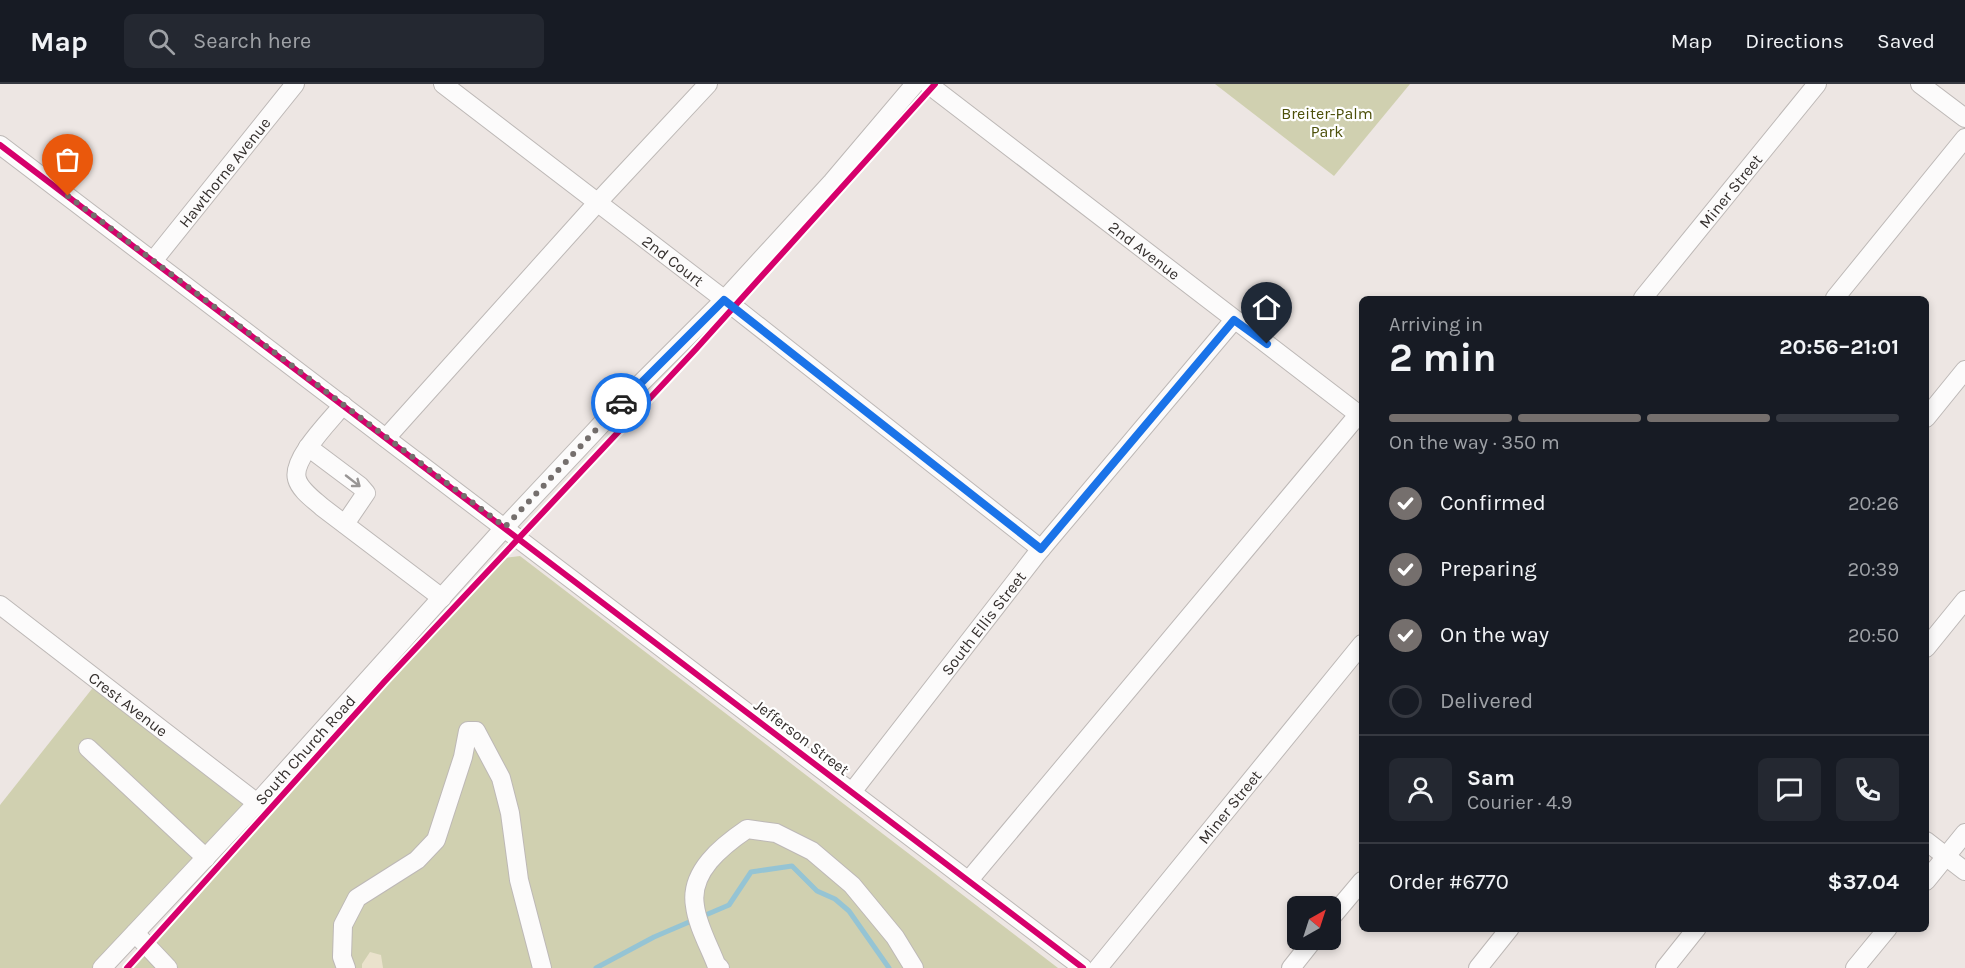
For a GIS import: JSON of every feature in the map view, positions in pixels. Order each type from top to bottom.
[{"type":"street","name":"Hawthorne Avenue","points":[[153,261],[296,84]]},
{"type":"street","name":"2nd Court","points":[[444,84],[1041,549]]},
{"type":"street","points":[[386,438],[597,203],[708,84]]},
{"type":"street","name":"South Church Road","points":[[102,968],[257,803],[505,527],[652,370],[724,300],[832,182],[915,84]]},
{"type":"street","name":"2nd Avenue","points":[[928,84],[1359,415]]},
{"type":"street","name":"Miner Street","points":[[1645,296],[1817,84]]},
{"type":"street","points":[[1920,84],[1965,118]]},
{"type":"street","points":[[1837,296],[1965,138]]},
{"type":"street","name":"Jefferson Street","points":[[0,145],[1083,968]]},
{"type":"street","name":"South Ellis Street","points":[[852,792],[1041,549],[1234,320]]},
{"type":"street","points":[[1929,414],[1965,370]]},
{"type":"street","points":[[343,405],[308,447],[297,466],[297,479],[309,495],[442,598]]},
{"type":"street","points":[[969,880],[1359,417]]},
{"type":"street","points":[[308,447],[366,493],[345,524]]},
{"type":"street","points":[[1929,644],[1965,600]]},
{"type":"street","name":"Crest Avenue","points":[[0,605],[257,803]]},
{"type":"street","name":"Miner Street","points":[[1098,968],[1359,648]]},
{"type":"street","points":[[346,968],[342,957],[343,925],[357,898],[417,860],[436,840],[463,757],[468,731],[477,732],[501,778],[510,813],[519,880],[542,968]]},
{"type":"street","points":[[88,747],[206,858]]},
{"type":"street","points":[[720,968],[694,906],[695,888],[703,868],[727,842],[747,829],[776,833],[812,851],[852,885],[896,937],[914,968]]},
{"type":"street","points":[[1929,877],[1965,833]]},
{"type":"street","points":[[1929,843],[1965,871]]},
{"type":"street","points":[[1341,906],[1359,885]]},
{"type":"street","points":[[1478,968],[1507,932]]},
{"type":"street","points":[[1665,968],[1694,932]]},
{"type":"street","points":[[1855,968],[1885,932]]},
{"type":"street","points":[[135,933],[165,967]]},
{"type":"street","points":[[1291,968],[1305,950]]},
{"type":"green space","name":"Breiter-Palm Park","points":[[1215,84],[1410,84],[1334,176]]},
{"type":"green space","points":[[520,556],[1058,968],[123,968],[496,559]]},
{"type":"green space","points":[[95,685],[251,803],[97,968],[0,968],[0,805]]},
{"type":"sand","points":[[370,952],[381,955],[383,968],[362,968]]},
{"type":"waterway","points":[[596,968],[654,937],[729,905],[751,872],[792,866],[817,891],[835,899],[849,911],[889,968]]},
{"type":"cycle path","points":[[127,968],[385,681],[696,349],[935,84]]},
{"type":"cycle path","points":[[0,145],[1083,968]]},
{"type":"way so far","points":[[68,196],[505,527],[621,403]]},
{"type":"route","points":[[621,403],[724,300],[1041,549],[1234,320],[1267,344]]}]
